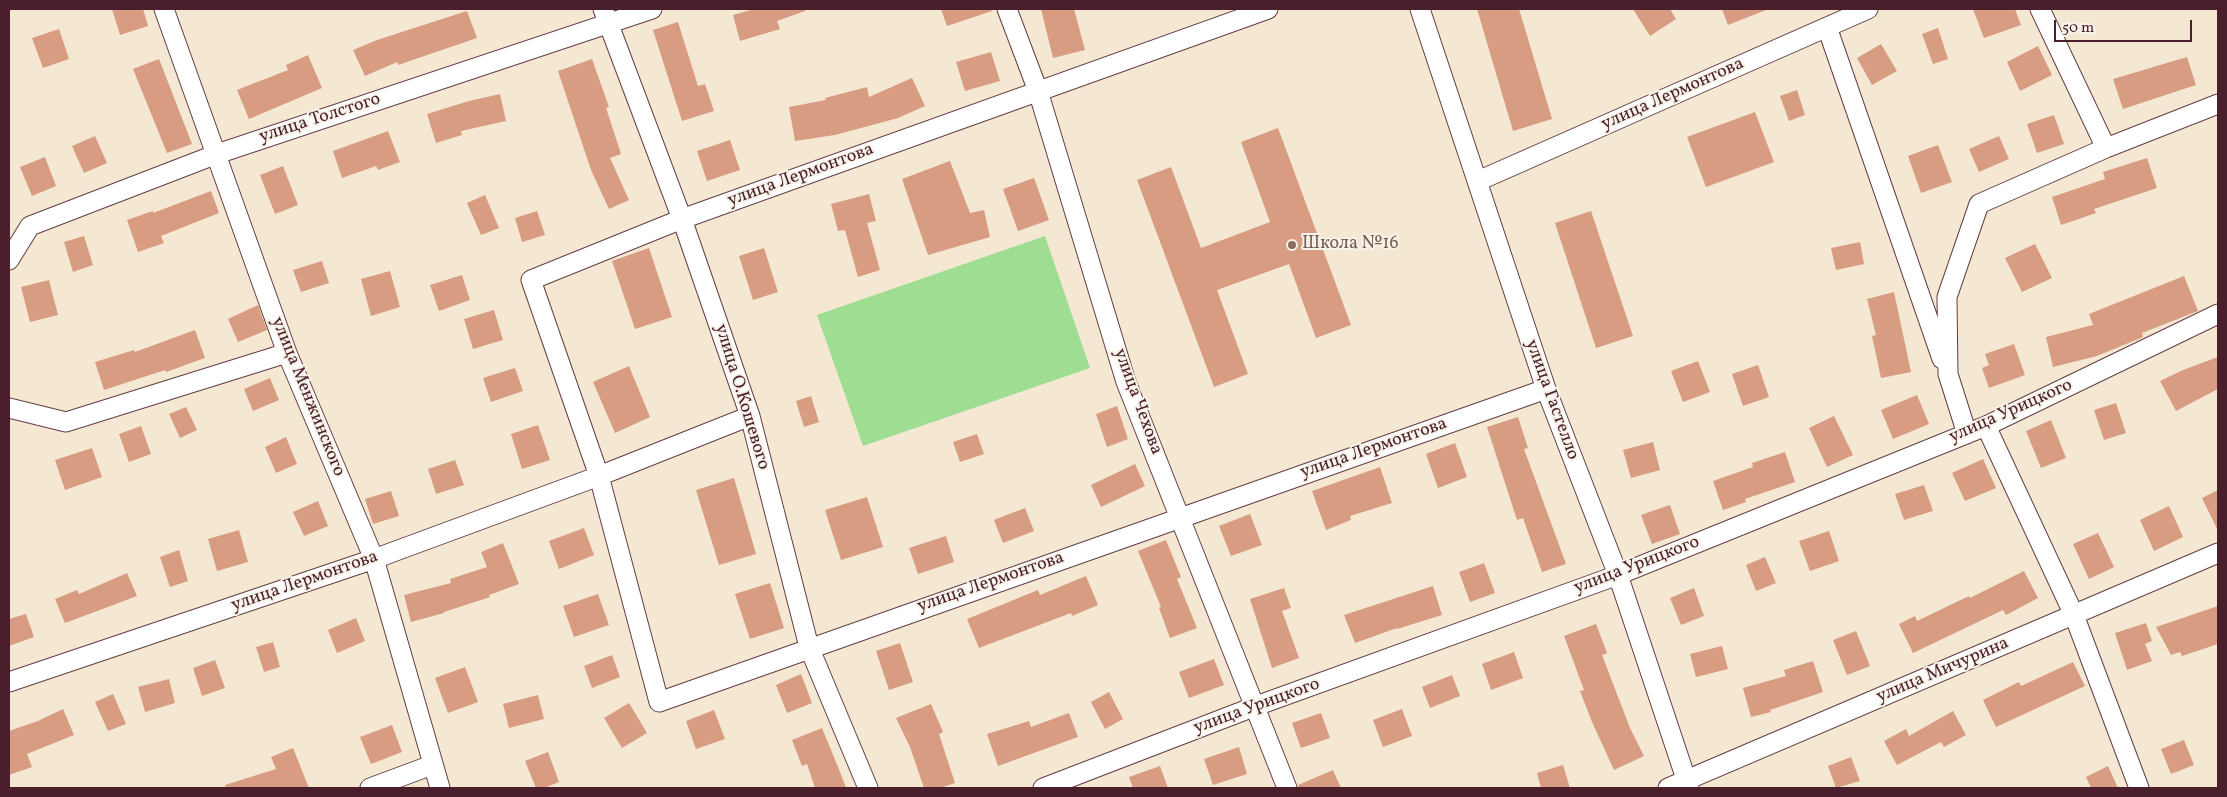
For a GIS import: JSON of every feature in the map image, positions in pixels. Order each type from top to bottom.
[{"type":"street","name":"улица Менжинского","points":[[164,9],[287,353],[374,559],[440,788]]},
{"type":"street","name":"улица Толстого","points":[[9,260],[30,226],[217,154],[606,16],[652,9]]},
{"type":"street","name":"улица Чехова","points":[[1007,9],[1038,92],[1126,382],[1181,516],[1287,788]]},
{"type":"street","name":"улица Лермонтова","points":[[1268,9],[682,219],[531,280],[599,476],[659,702],[809,647],[1546,389]]},
{"type":"street","name":"улица Гастелло","points":[[1420,9],[1546,389],[1618,575],[1688,785]]},
{"type":"street","name":"улица Лермонтова","points":[[1478,181],[1868,9]]},
{"type":"street","points":[[2040,9],[2106,148]]},
{"type":"street","name":"улица О.Кошевого","points":[[606,16],[682,219],[750,416],[809,647],[868,788]]},
{"type":"street","points":[[1827,27],[1948,374],[1967,434]]},
{"type":"street","points":[[1948,374],[1947,297],[1979,204],[2106,148],[2218,104]]},
{"type":"street","name":"улица Урицкого","points":[[1043,788],[1256,706],[1618,575],[1986,426],[2218,314]]},
{"type":"street","points":[[9,408],[66,422],[287,353]]},
{"type":"street","name":"улица Лермонтова","points":[[9,682],[374,559],[599,476],[750,416]]},
{"type":"street","points":[[1986,426],[2074,615],[2139,788]]},
{"type":"street","name":"улица Мичурина","points":[[1668,788],[1688,785],[2218,553]]},
{"type":"street","points":[[370,788],[432,765]]},
{"type":"green space","points":[[1045,236],[1090,368],[863,446],[817,315]]},
{"type":"building","points":[[112,9],[143,9],[148,26],[120,35]]},
{"type":"building","points":[[754,9],[805,9],[805,11],[777,21],[780,29],[740,41],[733,15]]},
{"type":"building","points":[[941,9],[991,9],[992,11],[947,26]]},
{"type":"building","points":[[1041,9],[1074,9],[1085,50],[1053,58]]},
{"type":"building","points":[[1477,9],[1519,9],[1552,119],[1513,131]]},
{"type":"building","points":[[1633,9],[1670,9],[1676,19],[1650,36]]},
{"type":"building","points":[[1722,9],[1766,9],[1766,10],[1728,25]]},
{"type":"building","points":[[1973,9],[2015,9],[2021,25],[1984,38]]},
{"type":"building","points":[[467,11],[477,38],[398,65],[397,62],[365,76],[353,50],[377,40]]},
{"type":"building","points":[[678,22],[698,86],[705,84],[714,111],[682,121],[653,30]]},
{"type":"building","points":[[1938,28],[1948,59],[1933,64],[1922,34]]},
{"type":"building","points":[[59,29],[69,59],[43,68],[32,38]]},
{"type":"building","points":[[1881,44],[1897,71],[1872,85],[1857,58]]},
{"type":"building","points":[[2038,46],[2052,75],[2020,91],[2007,62]]},
{"type":"building","points":[[991,52],[1000,81],[965,91],[956,62]]},
{"type":"building","points":[[308,55],[322,88],[249,119],[237,90],[288,70],[286,65]]},
{"type":"building","points":[[2187,57],[2196,85],[2123,109],[2113,79]]},
{"type":"building","points":[[159,59],[192,144],[167,153],[133,69]]},
{"type":"building","points":[[592,59],[609,107],[606,108],[621,154],[610,158],[629,200],[609,209],[591,170],[558,71]]},
{"type":"building","points":[[912,78],[925,106],[898,118],[835,135],[795,141],[789,107],[826,100],[825,98],[867,87],[869,97]]},
{"type":"building","points":[[1797,90],[1805,115],[1789,121],[1780,96]]},
{"type":"building","points":[[500,94],[506,121],[461,131],[462,135],[436,143],[427,114]]},
{"type":"building","points":[[1755,112],[1774,162],[1706,187],[1687,137]]},
{"type":"building","points":[[2054,115],[2064,144],[2037,153],[2027,124]]},
{"type":"building","points":[[1278,128],[1351,325],[1316,338],[1289,264],[1217,290],[1248,374],[1214,387],[1137,180],[1171,167],[1201,248],[1270,222],[1241,142]]},
{"type":"building","points":[[388,131],[400,162],[378,170],[376,166],[342,178],[333,151]]},
{"type":"building","points":[[95,136],[107,163],[84,173],[72,146]]},
{"type":"building","points":[[1999,136],[2009,159],[1979,172],[1969,149]]},
{"type":"building","points":[[730,140],[740,170],[707,181],[697,151]]},
{"type":"building","points":[[1938,145],[1952,182],[1921,193],[1908,156]]},
{"type":"building","points":[[45,157],[56,186],[32,196],[20,167]]},
{"type":"building","points":[[2147,158],[2157,188],[2094,209],[2096,213],[2061,225],[2052,197],[2105,179],[2103,172]]},
{"type":"building","points":[[950,161],[970,213],[984,210],[990,237],[928,255],[902,179]]},
{"type":"building","points":[[283,166],[298,205],[275,214],[260,175]]},
{"type":"building","points":[[1034,178],[1049,220],[1018,231],[1003,189]]},
{"type":"building","points":[[211,191],[219,213],[161,236],[164,243],[138,252],[127,220],[153,211],[153,213]]},
{"type":"building","points":[[869,194],[876,221],[867,223],[880,270],[858,277],[845,230],[838,231],[831,204]]},
{"type":"building","points":[[485,195],[499,228],[481,235],[467,203]]},
{"type":"building","points":[[537,211],[545,235],[522,242],[515,218]]},
{"type":"building","points":[[1591,211],[1633,336],[1596,348],[1555,223]]},
{"type":"building","points":[[84,236],[93,265],[73,272],[64,242]]},
{"type":"building","points":[[1860,242],[1864,264],[1836,270],[1831,248]]},
{"type":"building","points":[[2035,244],[2052,278],[2022,292],[2005,258]]},
{"type":"building","points":[[649,248],[672,317],[635,329],[612,261]]},
{"type":"building","points":[[764,248],[778,292],[753,300],[739,256]]},
{"type":"building","points":[[322,261],[329,283],[301,292],[293,270]]},
{"type":"building","points":[[390,271],[400,307],[371,316],[361,279]]},
{"type":"building","points":[[462,275],[470,300],[439,311],[430,285]]},
{"type":"building","points":[[2184,276],[2198,311],[2142,333],[2143,337],[2097,356],[2053,367],[2046,337],[2093,325],[2089,314]]},
{"type":"building","points":[[49,280],[58,315],[30,322],[21,287]]},
{"type":"building","points":[[1894,292],[1911,372],[1881,378],[1872,336],[1876,335],[1867,299]]},
{"type":"building","points":[[258,305],[267,330],[238,342],[228,319]]},
{"type":"building","points":[[494,310],[503,340],[473,349],[464,319]]},
{"type":"building","points":[[195,330],[205,358],[166,372],[165,370],[104,390],[95,362],[134,350],[135,352]]},
{"type":"building","points":[[2014,344],[2025,375],[1989,388],[1982,368],[1989,365],[1985,354]]},
{"type":"building","points":[[2218,357],[2218,389],[2176,411],[2160,381]]},
{"type":"building","points":[[1698,361],[1710,392],[1683,402],[1671,371]]},
{"type":"building","points":[[1758,365],[1769,397],[1743,406],[1732,374]]},
{"type":"building","points":[[629,366],[650,417],[615,433],[593,382]]},
{"type":"building","points":[[515,368],[523,391],[491,402],[483,378]]},
{"type":"building","points":[[270,378],[279,400],[253,411],[244,389]]},
{"type":"building","points":[[1917,395],[1929,424],[1893,439],[1881,410]]},
{"type":"building","points":[[811,396],[819,422],[804,427],[796,401]]},
{"type":"building","points":[[2116,403],[2126,433],[2104,440],[2094,410]]},
{"type":"building","points":[[1117,406],[1128,439],[1107,447],[1096,414]]},
{"type":"building","points":[[186,407],[197,430],[180,438],[169,414]]},
{"type":"building","points":[[1834,416],[1853,455],[1827,467],[1809,428]]},
{"type":"building","points":[[1518,417],[1528,448],[1524,449],[1566,564],[1542,572],[1523,518],[1517,520],[1487,427]]},
{"type":"building","points":[[2051,420],[2066,458],[2041,468],[2026,431]]},
{"type":"building","points":[[538,425],[550,460],[522,469],[511,434]]},
{"type":"building","points":[[141,426],[151,454],[129,462],[119,434]]},
{"type":"building","points":[[977,434],[984,454],[960,462],[953,442]]},
{"type":"building","points":[[286,437],[297,464],[276,473],[265,447]]},
{"type":"building","points":[[1653,442],[1660,470],[1631,478],[1623,450]]},
{"type":"building","points":[[1455,443],[1467,477],[1438,488],[1426,454]]},
{"type":"building","points":[[92,448],[102,477],[65,490],[55,460]]},
{"type":"building","points":[[1785,452],[1795,482],[1745,499],[1746,502],[1723,510],[1713,481],[1753,467],[1752,463]]},
{"type":"building","points":[[1983,459],[1996,488],[1965,501],[1952,473]]},
{"type":"building","points":[[455,460],[464,485],[436,494],[428,469]]},
{"type":"building","points":[[1135,464],[1145,486],[1101,507],[1091,485]]},
{"type":"building","points":[[1380,467],[1392,503],[1350,516],[1351,520],[1326,530],[1312,491]]},
{"type":"building","points":[[734,478],[756,554],[719,565],[696,490]]},
{"type":"building","points":[[1924,485],[1933,511],[1904,520],[1895,494]]},
{"type":"building","points":[[2218,490],[2218,531],[2202,498]]},
{"type":"building","points":[[391,491],[399,516],[373,524],[365,499]]},
{"type":"building","points":[[867,497],[883,547],[841,560],[825,510]]},
{"type":"building","points":[[318,501],[328,526],[304,536],[293,512]]},
{"type":"building","points":[[1670,505],[1680,534],[1652,544],[1641,515]]},
{"type":"building","points":[[2169,506],[2183,537],[2154,551],[2140,520]]},
{"type":"building","points":[[1025,508],[1034,531],[1003,543],[994,520]]},
{"type":"building","points":[[1250,514],[1262,545],[1231,556],[1219,526]]},
{"type":"building","points":[[584,528],[594,555],[559,569],[549,541]]},
{"type":"building","points":[[239,530],[248,562],[217,571],[208,539]]},
{"type":"building","points":[[1829,531],[1839,561],[1810,571],[1799,541]]},
{"type":"building","points":[[2098,533],[2114,567],[2089,579],[2073,544]]},
{"type":"building","points":[[946,536],[954,562],[918,574],[909,548]]},
{"type":"building","points":[[1166,540],[1181,577],[1177,579],[1197,628],[1170,638],[1159,608],[1161,607],[1138,551]]},
{"type":"building","points":[[503,543],[519,584],[489,595],[490,597],[411,622],[404,595],[451,583],[450,579],[487,567],[481,552]]},
{"type":"building","points":[[179,550],[188,581],[170,587],[160,557]]},
{"type":"building","points":[[1765,557],[1776,583],[1756,591],[1746,565]]},
{"type":"building","points":[[1484,563],[1495,593],[1470,602],[1459,572]]},
{"type":"building","points":[[2024,571],[2038,598],[2006,615],[2003,610],[1913,653],[1899,624],[1915,616],[1917,621],[1969,596],[1970,598]]},
{"type":"building","points":[[127,573],[137,596],[65,623],[55,599],[77,590],[79,594]]},
{"type":"building","points":[[1086,576],[1098,605],[1072,616],[1071,613],[979,648],[967,619],[1038,590],[1040,595]]},
{"type":"building","points":[[770,583],[784,628],[750,639],[735,594]]},
{"type":"building","points":[[1433,586],[1442,615],[1355,643],[1344,615]]},
{"type":"building","points":[[1284,588],[1291,608],[1282,611],[1299,658],[1272,668],[1250,599]]},
{"type":"building","points":[[1694,588],[1704,616],[1681,625],[1670,598]]},
{"type":"building","points":[[598,594],[609,625],[574,637],[563,606]]},
{"type":"building","points":[[2218,606],[2218,644],[2182,656],[2180,652],[2171,655],[2156,627]]},
{"type":"building","points":[[26,614],[34,637],[9,646],[9,619]]},
{"type":"building","points":[[356,618],[365,641],[337,653],[328,630]]},
{"type":"building","points":[[2146,623],[2152,641],[2145,644],[2152,661],[2127,670],[2115,633]]},
{"type":"building","points":[[1596,624],[1607,653],[1602,655],[1630,728],[1644,756],[1614,770],[1580,691],[1584,690],[1564,636]]},
{"type":"building","points":[[1856,631],[1870,666],[1847,675],[1833,640]]},
{"type":"building","points":[[273,642],[280,667],[264,672],[256,647]]},
{"type":"building","points":[[900,643],[913,682],[889,690],[876,651]]},
{"type":"building","points":[[1722,646],[1728,669],[1696,677],[1690,654]]},
{"type":"building","points":[[1514,652],[1523,678],[1491,690],[1482,664]]},
{"type":"building","points":[[612,655],[620,677],[592,688],[584,666]]},
{"type":"building","points":[[1214,659],[1224,685],[1189,698],[1179,672]]},
{"type":"building","points":[[215,660],[225,688],[202,696],[193,668]]},
{"type":"building","points":[[1813,661],[1823,692],[1770,710],[1771,712],[1751,717],[1743,688],[1786,676],[1784,670]]},
{"type":"building","points":[[2073,662],[2085,686],[1996,727],[1983,700],[2019,682],[2021,686]]},
{"type":"building","points":[[465,667],[478,702],[448,713],[435,678]]},
{"type":"building","points":[[801,674],[812,703],[787,713],[776,685]]},
{"type":"building","points":[[1452,675],[1460,696],[1430,708],[1422,687]]},
{"type":"building","points":[[169,679],[175,703],[145,712],[138,687]]},
{"type":"building","points":[[1109,692],[1123,719],[1105,729],[1091,702]]},
{"type":"building","points":[[113,694],[126,724],[108,731],[95,702]]},
{"type":"building","points":[[538,695],[544,719],[509,728],[503,704]]},
{"type":"building","points":[[629,703],[647,733],[622,748],[604,718]]},
{"type":"building","points":[[931,704],[943,732],[939,734],[955,783],[940,788],[924,788],[910,747],[896,718]]},
{"type":"building","points":[[63,709],[74,735],[27,754],[32,767],[9,775],[9,731],[38,721]]},
{"type":"building","points":[[1402,709],[1412,736],[1383,747],[1373,720]]},
{"type":"building","points":[[714,710],[725,739],[696,749],[686,721]]},
{"type":"building","points":[[1953,711],[1966,735],[1944,747],[1941,742],[1897,765],[1884,741],[1906,729],[1909,736]]},
{"type":"building","points":[[1069,713],[1078,737],[998,766],[987,734],[1029,721],[1031,727]]},
{"type":"building","points":[[1321,713],[1330,738],[1301,748],[1292,723]]},
{"type":"building","points":[[392,725],[402,752],[371,764],[360,737]]},
{"type":"building","points":[[822,728],[846,788],[815,788],[807,764],[802,766],[792,740]]},
{"type":"building","points":[[2184,740],[2194,765],[2171,774],[2161,749]]},
{"type":"building","points":[[1239,747],[1247,774],[1213,785],[1204,759]]},
{"type":"building","points":[[293,748],[309,788],[226,788],[225,785],[276,769],[271,757]]},
{"type":"building","points":[[548,752],[559,782],[544,788],[536,788],[525,761]]},
{"type":"building","points":[[1851,757],[1860,781],[1836,788],[1828,766]]},
{"type":"building","points":[[1563,765],[1570,788],[1541,788],[1537,773]]},
{"type":"building","points":[[1160,766],[1168,788],[1133,788],[1129,777]]},
{"type":"building","points":[[2108,766],[2118,788],[2091,788],[2086,777]]},
{"type":"building","points":[[1333,770],[1341,788],[1298,788],[1298,785]]},
{"type":"place","name":"Школа №16","points":[[1292,245]]}]
